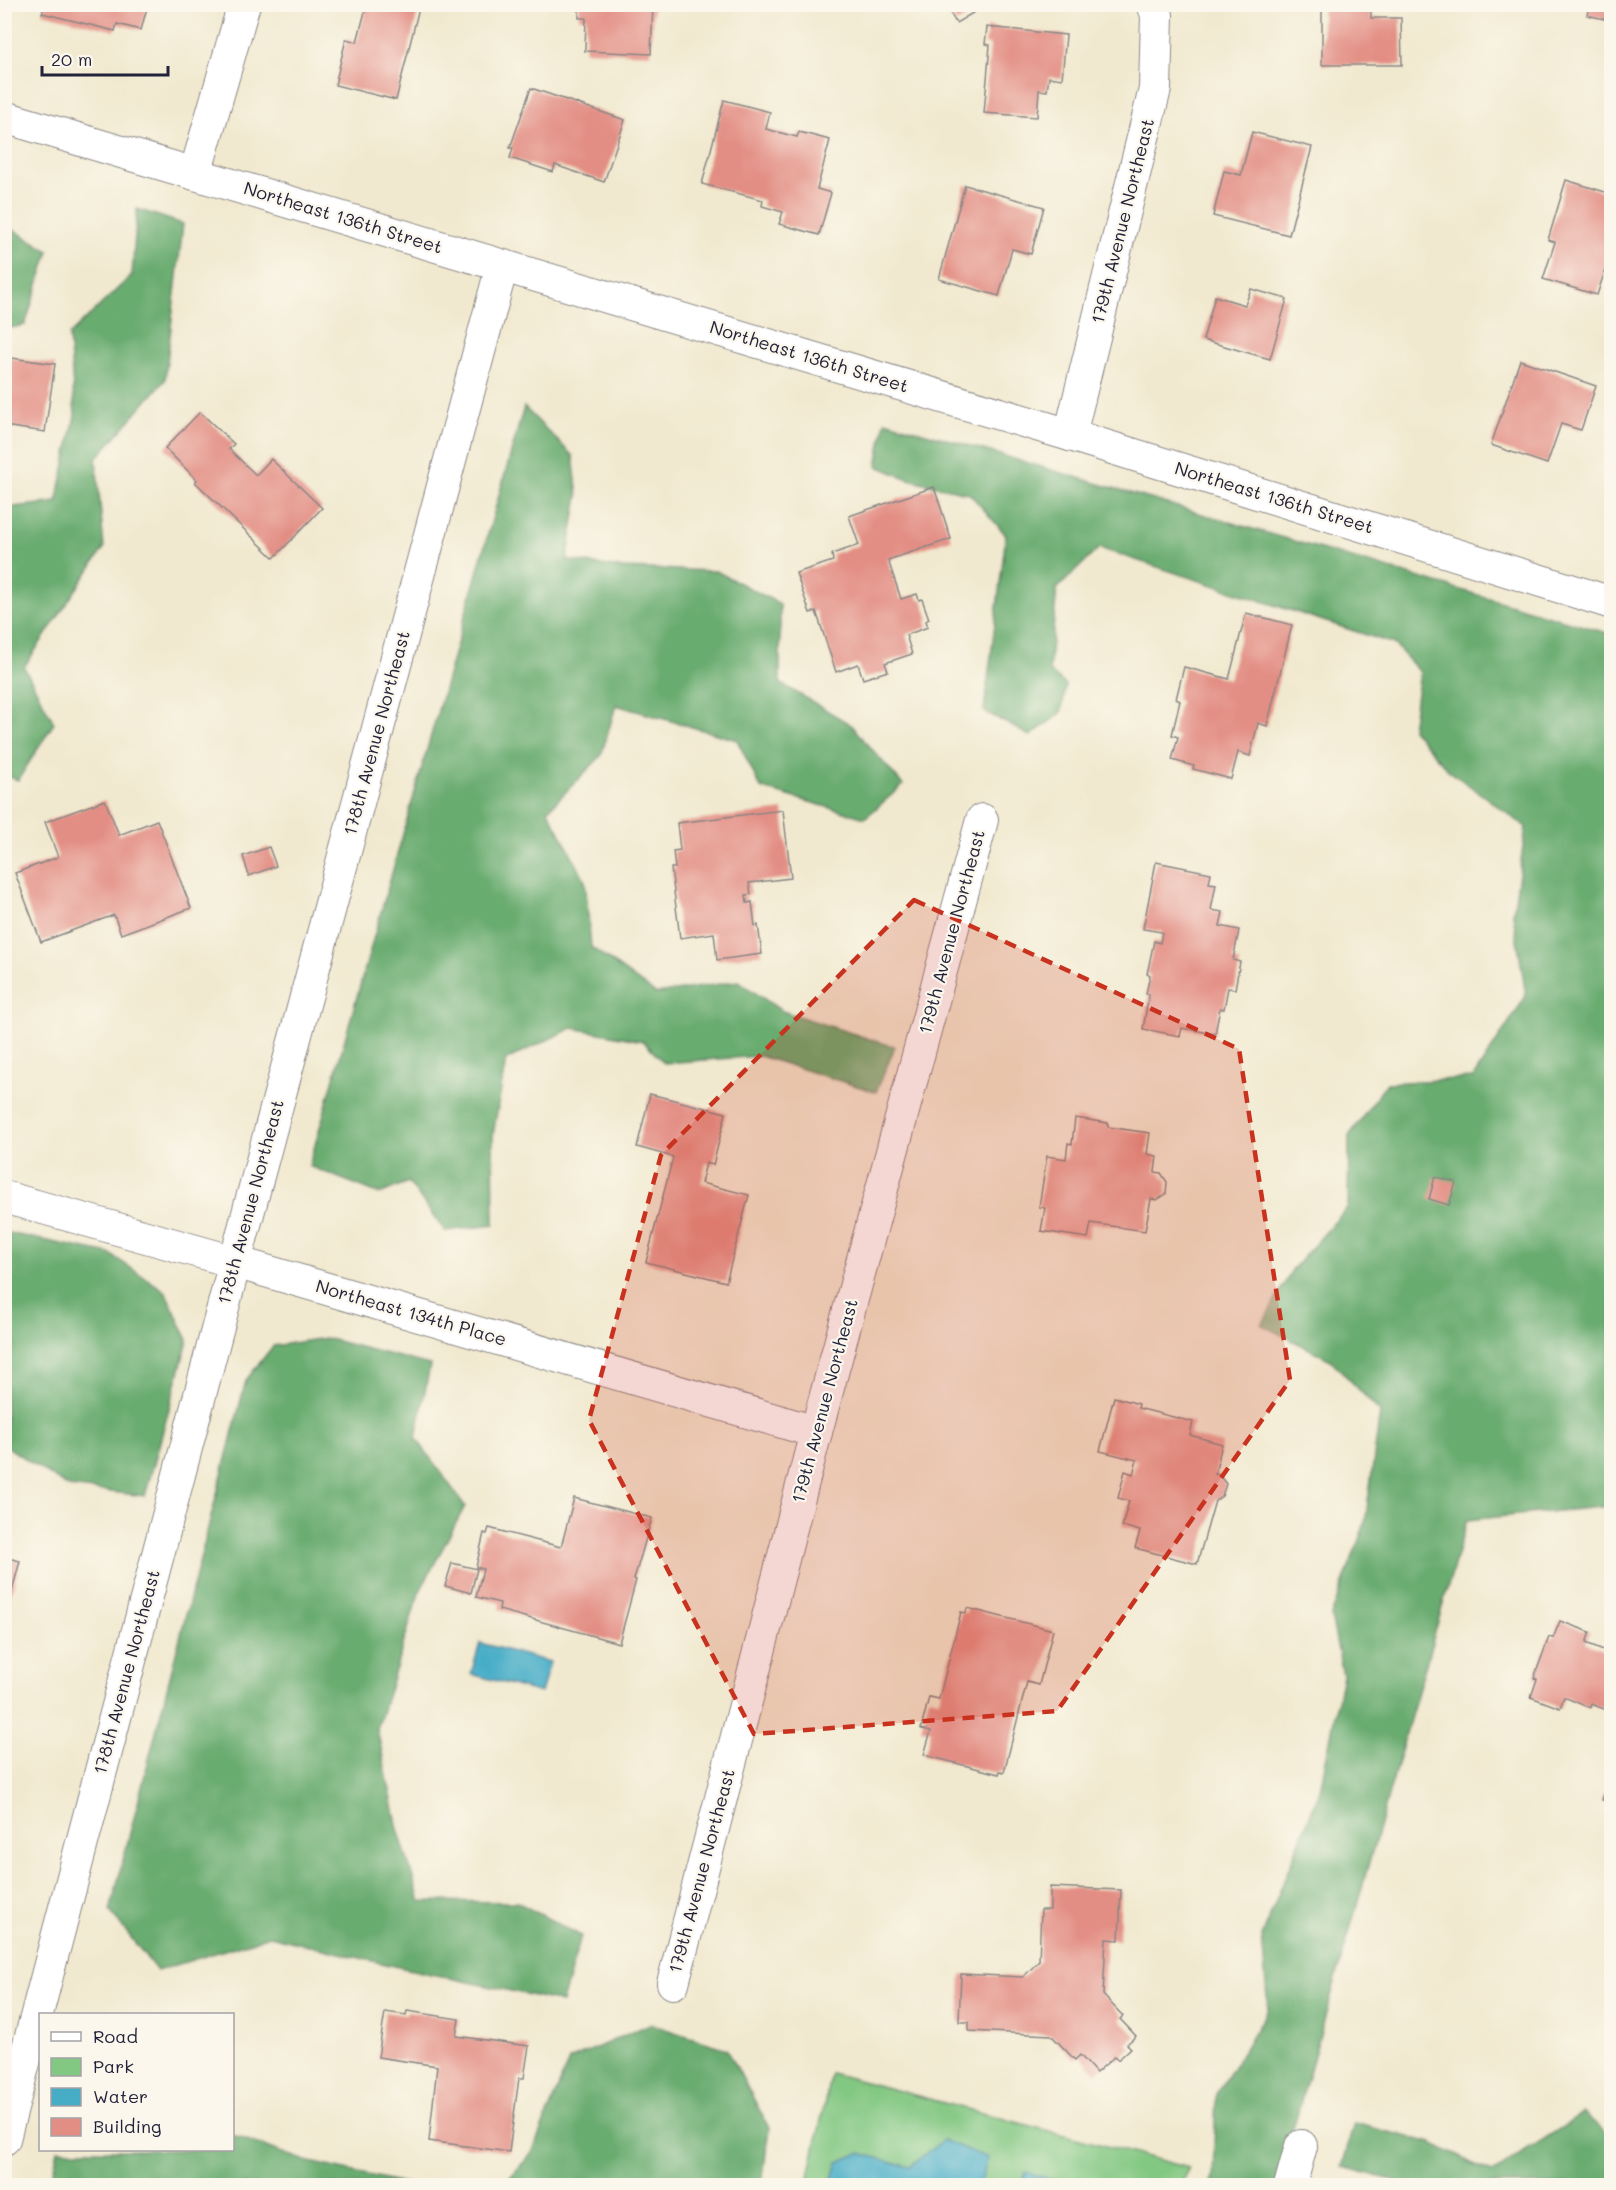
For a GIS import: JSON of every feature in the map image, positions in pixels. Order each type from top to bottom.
[{"type":"street","points":[[195,174],[244,4]]},
{"type":"street","name":"179th Avenue Northeast","points":[[1070,435],[1155,89],[1157,15],[1153,4]]},
{"type":"street","name":"Northeast 136th Street","points":[[4,117],[1070,435],[1611,603]]},
{"type":"street","name":"178th Avenue Northeast","points":[[4,2139],[235,1262],[502,266]]},
{"type":"street","name":"179th Avenue Northeast","points":[[673,1983],[816,1432],[982,820]]},
{"type":"street","name":"Northeast 134th Place","points":[[4,1197],[816,1432]]},
{"type":"street","points":[[1290,2186],[1301,2146]]},
{"type":"highlighted area","points":[[914,900],[1239,1049],[1290,1380],[1057,1711],[754,1734],[589,1420],[661,1155]]},
{"type":"green space","points":[[137,209],[183,224],[165,380],[96,459],[104,548],[24,667],[54,723],[18,780],[4,775],[5,508],[57,502],[75,416],[69,335],[132,275]]},
{"type":"green space","points":[[4,224],[49,251],[25,325],[5,329]]},
{"type":"green space","points":[[524,407],[573,456],[578,496],[567,560],[620,568],[716,571],[780,604],[780,683],[850,724],[903,785],[865,818],[761,788],[737,740],[616,705],[601,756],[548,810],[585,880],[591,947],[656,994],[738,981],[782,1011],[895,1047],[876,1092],[760,1056],[664,1063],[643,1041],[572,1028],[506,1060],[493,1135],[494,1225],[445,1231],[408,1182],[380,1194],[309,1166]]},
{"type":"green space","points":[[885,421],[1611,634],[1611,1506],[1467,1520],[1277,2185],[1211,2185],[1216,2094],[1268,2010],[1262,1936],[1320,1790],[1343,1675],[1331,1616],[1365,1523],[1380,1412],[1331,1360],[1262,1325],[1292,1270],[1348,1207],[1349,1136],[1387,1083],[1473,1078],[1526,996],[1513,914],[1526,827],[1448,770],[1412,729],[1420,672],[1394,644],[1099,548],[1057,589],[1049,671],[1066,685],[1061,713],[1030,736],[984,711],[1006,535],[970,494],[908,479],[877,466]]},
{"type":"green space","points":[[4,1232],[110,1254],[165,1291],[188,1340],[145,1496],[68,1487],[6,1446]]},
{"type":"green space","points":[[325,1338],[430,1365],[416,1438],[465,1506],[419,1593],[377,1729],[398,1829],[420,1901],[517,1902],[581,1936],[562,2002],[389,1965],[270,1936],[157,1971],[110,1911],[246,1380],[273,1346]]},
{"type":"green space","points":[[650,2024],[727,2049],[769,2128],[762,2185],[503,2185],[532,2153],[569,2060]]},
{"type":"green space","points":[[831,2073],[1189,2168],[1179,2186],[807,2186]]},
{"type":"green space","points":[[1584,2113],[1611,2138],[1611,2185],[1412,2185],[1342,2167],[1354,2123],[1432,2143],[1492,2173]]},
{"type":"green space","points":[[234,2135],[306,2161],[412,2185],[50,2185],[58,2151],[234,2151]]},
{"type":"water","points":[[480,1643],[550,1662],[541,1693],[471,1674]]},
{"type":"water","points":[[943,2140],[988,2158],[980,2185],[831,2185],[838,2162],[860,2153],[910,2167]]},
{"type":"water","points":[[1026,2172],[1070,2185],[1022,2185]]},
{"type":"building","points":[[45,4],[148,4],[141,30],[117,24],[115,31],[42,13]]},
{"type":"building","points":[[367,4],[420,4],[396,100],[335,85],[346,39],[357,42]]},
{"type":"building","points":[[579,4],[653,4],[651,54],[585,51],[586,18],[579,18]]},
{"type":"building","points":[[945,4],[988,4],[956,23]]},
{"type":"building","points":[[1322,4],[1371,4],[1371,18],[1401,18],[1402,65],[1322,65]]},
{"type":"building","points":[[1590,4],[1612,4],[1612,21],[1587,15]]},
{"type":"building","points":[[987,27],[1066,35],[1062,79],[1049,77],[1047,91],[1039,90],[1037,117],[984,113],[990,45],[985,44]]},
{"type":"building","points":[[531,88],[625,120],[604,182],[555,165],[553,172],[510,158],[513,148],[510,148]]},
{"type":"building","points":[[724,100],[770,112],[766,129],[797,137],[799,132],[830,140],[817,189],[831,193],[819,235],[779,224],[783,212],[762,206],[763,200],[702,184]]},
{"type":"building","points":[[1252,132],[1312,147],[1289,235],[1213,216],[1224,171],[1241,175]]},
{"type":"building","points":[[1566,180],[1612,194],[1612,249],[1597,295],[1543,279],[1555,242],[1548,240]]},
{"type":"building","points":[[965,185],[1044,207],[1031,254],[1012,249],[999,296],[939,279]]},
{"type":"building","points":[[1251,289],[1287,299],[1270,359],[1203,340],[1215,296],[1245,305]]},
{"type":"building","points":[[4,357],[55,364],[45,432],[4,426]]},
{"type":"building","points":[[1520,360],[1596,386],[1581,430],[1561,424],[1547,464],[1491,445]]},
{"type":"building","points":[[200,412],[234,444],[229,449],[256,475],[271,459],[322,508],[274,558],[195,482],[197,480],[165,448]]},
{"type":"building","points":[[934,487],[951,539],[888,560],[901,599],[917,594],[919,600],[922,599],[929,619],[926,621],[928,627],[906,635],[912,654],[885,663],[888,671],[863,679],[858,664],[836,672],[816,611],[810,613],[796,573],[833,561],[832,554],[859,545],[849,516]]},
{"type":"building","points":[[1246,613],[1292,625],[1267,726],[1258,723],[1250,756],[1238,752],[1231,779],[1193,769],[1194,766],[1172,760],[1178,737],[1172,735],[1180,701],[1176,699],[1184,667],[1229,679]]},
{"type":"building","points":[[105,800],[119,835],[157,820],[191,908],[121,934],[114,915],[41,942],[15,873],[58,857],[45,822]]},
{"type":"building","points":[[783,810],[791,878],[749,883],[751,894],[746,895],[747,903],[752,902],[762,954],[717,960],[714,933],[680,938],[671,868],[675,868],[673,851],[680,850],[677,823]]},
{"type":"building","points":[[269,847],[276,866],[249,876],[243,856]]},
{"type":"building","points":[[1156,862],[1211,873],[1209,883],[1216,884],[1211,910],[1223,912],[1220,926],[1239,930],[1233,960],[1240,962],[1235,989],[1228,988],[1224,1009],[1220,1008],[1215,1034],[1182,1028],[1180,1036],[1143,1029],[1149,994],[1146,994],[1150,975],[1147,974],[1154,941],[1160,943],[1162,932],[1143,929]]},
{"type":"building","points":[[650,1094],[726,1113],[713,1165],[706,1163],[701,1183],[749,1195],[726,1282],[646,1262],[673,1157],[637,1147]]},
{"type":"building","points":[[1075,1118],[1108,1123],[1108,1127],[1150,1133],[1147,1154],[1157,1156],[1155,1172],[1161,1173],[1167,1182],[1166,1194],[1157,1200],[1151,1199],[1145,1231],[1091,1223],[1088,1238],[1041,1231],[1045,1208],[1039,1207],[1047,1156],[1066,1159],[1068,1143],[1072,1144]]},
{"type":"building","points":[[1435,1177],[1456,1182],[1449,1205],[1429,1199]]},
{"type":"building","points":[[1114,1397],[1139,1404],[1138,1408],[1193,1422],[1190,1435],[1222,1444],[1215,1474],[1219,1475],[1226,1484],[1222,1496],[1215,1501],[1197,1564],[1135,1548],[1140,1531],[1122,1526],[1129,1501],[1118,1498],[1125,1471],[1133,1474],[1137,1460],[1100,1451]]},
{"type":"building","points":[[574,1498],[652,1518],[634,1579],[636,1580],[619,1643],[499,1610],[500,1603],[476,1597],[483,1569],[476,1567],[484,1533],[487,1534],[489,1528],[561,1547]]},
{"type":"building","points":[[4,1557],[20,1561],[8,1606],[4,1605]]},
{"type":"building","points":[[452,1563],[477,1569],[471,1593],[445,1586]]},
{"type":"building","points":[[967,1608],[1053,1630],[1039,1685],[1027,1682],[1004,1772],[1000,1771],[999,1774],[924,1755],[931,1731],[921,1729],[929,1697],[939,1699],[961,1612],[966,1613]]},
{"type":"building","points":[[1560,1621],[1590,1632],[1586,1643],[1606,1651],[1605,1655],[1612,1657],[1612,1712],[1591,1704],[1590,1708],[1564,1697],[1560,1708],[1531,1697],[1537,1679],[1534,1678],[1549,1637],[1553,1638]]},
{"type":"building","points":[[1612,1774],[1612,1803],[1602,1800]]},
{"type":"building","points":[[1050,1887],[1121,1890],[1119,1940],[1106,1939],[1103,1995],[1123,2016],[1120,2019],[1136,2036],[1127,2044],[1131,2048],[1118,2060],[1115,2056],[1096,2073],[1080,2055],[1075,2060],[1051,2035],[969,2031],[969,2022],[959,2022],[961,1974],[1023,1977],[1039,1961],[1041,1910],[1050,1910]]},
{"type":"building","points":[[407,2011],[459,2019],[456,2036],[529,2046],[524,2078],[519,2078],[509,2152],[429,2141],[437,2066],[378,2057],[385,2012],[406,2015]]}]
